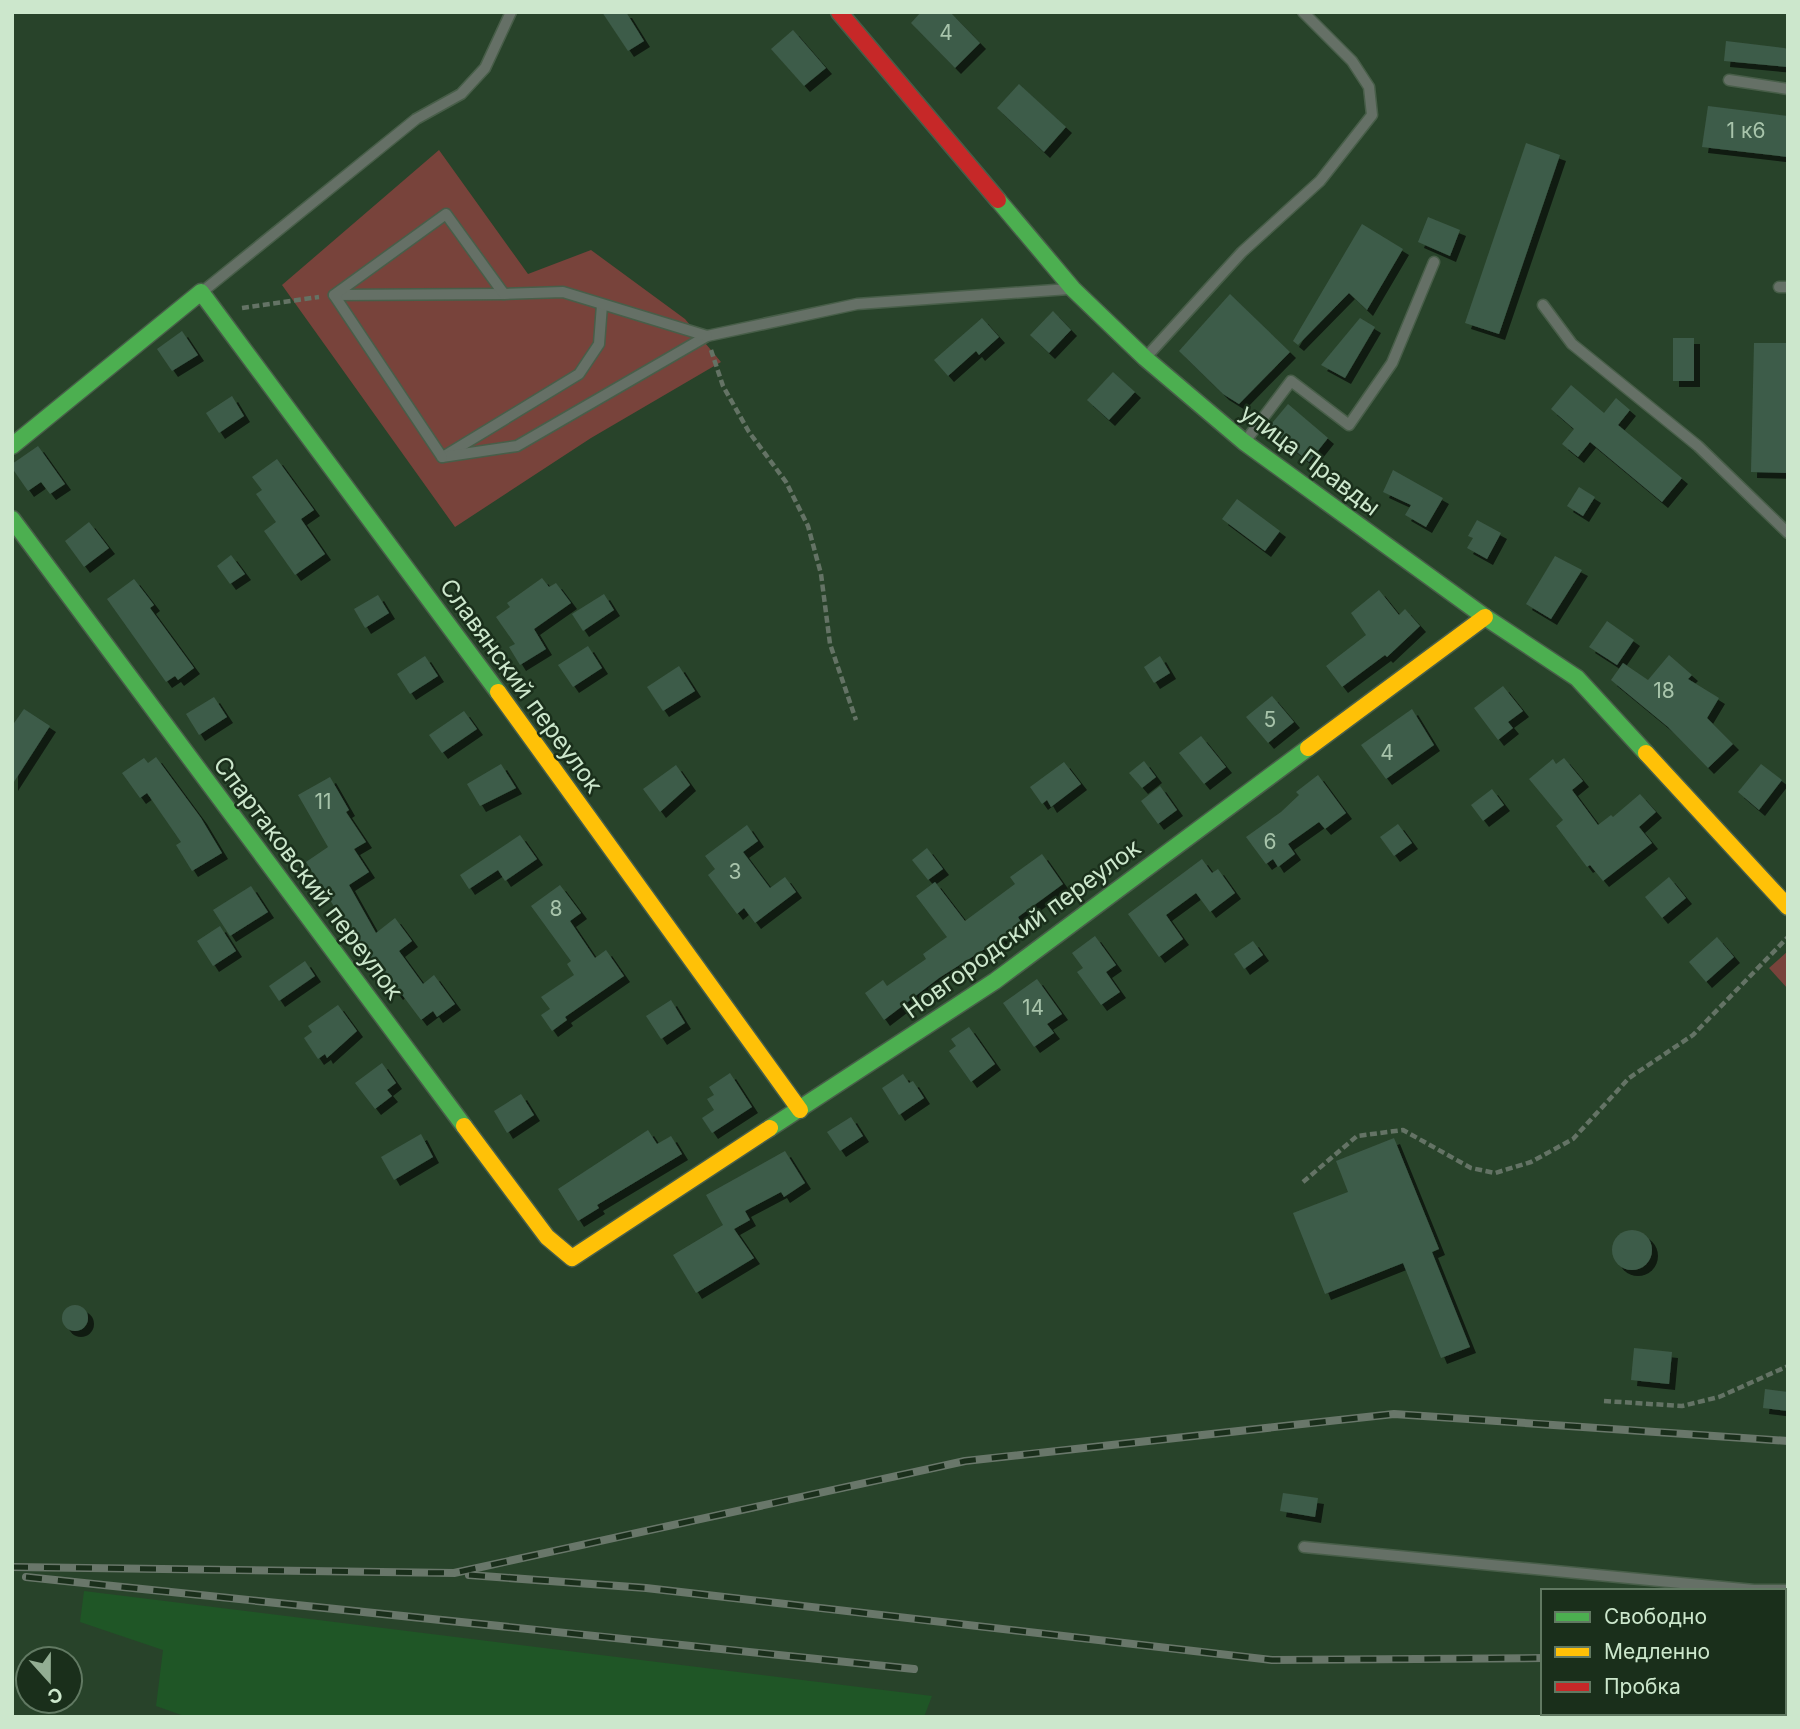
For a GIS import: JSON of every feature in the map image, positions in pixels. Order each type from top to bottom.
[{"type":"street","name":"улица Правды","points":[[839,12],[1073,289],[1145,358],[1244,442],[1485,617],[1577,678],[1788,907]]},
{"type":"street","name":"Славянский переулок","points":[[201,292],[491,682],[800,1110]]},
{"type":"street","points":[[12,446],[201,292]]},
{"type":"street","name":"Спартаковский переулок","points":[[12,519],[547,1237],[572,1258]]},
{"type":"street","name":"Новгородский переулок","points":[[572,1258],[995,981],[1485,617]]},
{"type":"lane","points":[[201,292],[416,119],[461,94],[485,68],[511,12]]},
{"type":"lane","points":[[1145,358],[1242,252],[1320,181],[1373,115],[1370,88],[1352,61],[1303,12]]},
{"type":"lane","points":[[1730,80],[1788,89]]},
{"type":"lane","points":[[334,295],[446,214],[504,294]]},
{"type":"lane","points":[[1244,442],[1291,381],[1349,425],[1392,363],[1434,262]]},
{"type":"lane","points":[[442,457],[517,446],[707,336],[858,304],[1073,289]]},
{"type":"lane","points":[[334,295],[563,292],[707,336]]},
{"type":"lane","points":[[334,295],[442,457]]},
{"type":"lane","points":[[442,457],[579,374],[599,344],[603,305]]},
{"type":"lane","points":[[1543,305],[1572,345],[1698,446],[1788,533]]},
{"type":"lane","points":[[1304,1547],[1744,1589]]},
{"type":"path","points":[[216,312],[334,295]]},
{"type":"path","points":[[707,336],[723,386],[749,432],[786,482],[808,526],[821,574],[830,644],[856,720]]},
{"type":"path","points":[[1303,1182],[1357,1136],[1403,1130],[1471,1168],[1495,1173],[1531,1162],[1573,1139],[1629,1078],[1693,1035],[1788,937]]},
{"type":"path","points":[[1604,1401],[1682,1406],[1719,1397],[1788,1366]]},
{"type":"shaded area","points":[[439,150],[528,274],[591,250],[685,319],[721,362],[591,438],[455,527],[282,285]]},
{"type":"shaded area","points":[[1788,951],[1788,989],[1769,968]]},
{"type":"shaded area","points":[[84,1591],[932,1696],[924,1717],[187,1717],[156,1706],[163,1650],[80,1622]]},
{"type":"shaded area","points":[[1788,1673],[1788,1717],[1673,1717],[1786,1715]]},
{"type":"building","points":[[602,12],[626,12],[644,41],[628,51]]},
{"type":"building","points":[[921,12],[950,12],[980,43],[955,68],[911,23]]},
{"type":"building","points":[[793,30],[826,68],[804,86],[771,49]]},
{"type":"building","points":[[1726,41],[1788,49],[1788,67],[1724,61]]},
{"type":"building","points":[[1019,84],[1066,127],[1044,152],[997,108]]},
{"type":"building","points":[[1708,106],[1788,116],[1788,157],[1702,147]]},
{"type":"building","points":[[1526,143],[1560,155],[1499,334],[1465,323]]},
{"type":"building","points":[[1428,217],[1460,230],[1450,256],[1418,242]]},
{"type":"building","points":[[1362,224],[1403,249],[1367,310],[1349,293],[1298,345],[1293,341]]},
{"type":"building","points":[[1230,294],[1290,352],[1239,404],[1223,394],[1179,351]]},
{"type":"building","points":[[1053,311],[1071,330],[1049,353],[1030,335]]},
{"type":"building","points":[[982,318],[999,337],[979,355],[976,351],[948,376],[934,360]]},
{"type":"building","points":[[1360,318],[1375,327],[1345,378],[1321,365]]},
{"type":"building","points":[[182,331],[198,355],[172,371],[157,349]]},
{"type":"building","points":[[1673,338],[1694,338],[1694,381],[1673,381]]},
{"type":"building","points":[[1754,343],[1788,343],[1788,473],[1751,472]]},
{"type":"building","points":[[1113,372],[1135,392],[1109,420],[1087,400]]},
{"type":"building","points":[[1571,385],[1604,413],[1616,398],[1630,410],[1618,425],[1682,478],[1662,502],[1590,442],[1578,457],[1562,444],[1574,429],[1551,409]]},
{"type":"building","points":[[232,396],[244,416],[219,433],[206,413]]},
{"type":"building","points":[[1288,404],[1328,438],[1309,462],[1268,428]]},
{"type":"building","points":[[38,446],[65,484],[50,494],[41,482],[28,491],[12,468],[12,464]]},
{"type":"building","points":[[277,459],[314,510],[301,519],[325,554],[295,575],[264,531],[276,522],[256,494],[262,490],[252,477]]},
{"type":"building","points":[[1393,470],[1443,498],[1426,527],[1405,515],[1411,505],[1383,492]]},
{"type":"building","points":[[1579,487],[1595,497],[1583,516],[1567,506]]},
{"type":"building","points":[[1237,499],[1280,531],[1265,551],[1222,519]]},
{"type":"building","points":[[1477,520],[1501,533],[1487,559],[1467,548],[1473,538],[1468,536]]},
{"type":"building","points":[[89,522],[109,548],[84,567],[65,541]]},
{"type":"building","points":[[231,555],[245,574],[230,584],[217,566]]},
{"type":"building","points":[[1555,556],[1582,570],[1551,619],[1526,604]]},
{"type":"building","points":[[542,578],[549,587],[556,583],[571,603],[534,629],[546,649],[520,665],[509,647],[515,644],[496,617],[510,607],[507,603]]},
{"type":"building","points":[[134,579],[154,605],[150,608],[194,668],[178,680],[175,676],[166,682],[107,599]]},
{"type":"building","points":[[1379,590],[1399,615],[1405,609],[1420,626],[1387,657],[1385,655],[1342,687],[1326,666],[1366,635],[1351,613]]},
{"type":"building","points":[[604,594],[614,610],[583,631],[572,614]]},
{"type":"building","points":[[378,595],[389,613],[365,628],[354,609]]},
{"type":"building","points":[[1607,621],[1634,640],[1617,665],[1589,647]]},
{"type":"building","points":[[588,646],[602,668],[573,687],[558,665]]},
{"type":"building","points":[[1669,655],[1692,675],[1688,679],[1719,698],[1707,718],[1733,744],[1708,768],[1668,727],[1611,680],[1623,663],[1648,680]]},
{"type":"building","points":[[425,656],[438,676],[410,694],[397,674]]},
{"type":"building","points":[[1160,656],[1170,673],[1154,683],[1144,667]]},
{"type":"building","points":[[679,666],[695,691],[663,711],[647,687]]},
{"type":"building","points":[[1503,686],[1523,711],[1508,722],[1513,728],[1498,740],[1474,708]]},
{"type":"building","points":[[1272,696],[1294,722],[1268,743],[1246,717]]},
{"type":"building","points":[[214,697],[227,717],[199,735],[186,714]]},
{"type":"building","points":[[24,709],[50,726],[12,785],[12,726]]},
{"type":"building","points":[[1412,709],[1434,745],[1386,779],[1361,745]]},
{"type":"building","points":[[464,711],[477,729],[442,753],[429,735]]},
{"type":"building","points":[[1201,736],[1226,767],[1204,784],[1179,753]]},
{"type":"building","points":[[156,757],[201,818],[222,853],[192,871],[176,845],[181,842],[147,793],[140,798],[122,773],[144,758],[148,763]]},
{"type":"building","points":[[1564,758],[1583,781],[1572,790],[1598,825],[1611,815],[1613,817],[1640,794],[1656,812],[1639,827],[1652,843],[1603,881],[1590,865],[1587,867],[1556,826],[1563,820],[1529,779],[1553,759],[1556,764]]},
{"type":"building","points":[[1144,761],[1156,777],[1142,788],[1129,773]]},
{"type":"building","points":[[1064,762],[1081,784],[1051,807],[1047,800],[1042,804],[1030,787]]},
{"type":"building","points":[[501,764],[516,788],[480,806],[467,784]]},
{"type":"building","points":[[1761,764],[1782,780],[1759,810],[1738,792]]},
{"type":"building","points":[[676,765],[690,785],[660,812],[643,789]]},
{"type":"building","points":[[1318,775],[1346,813],[1325,829],[1319,822],[1288,844],[1295,854],[1278,867],[1273,859],[1266,864],[1246,837],[1281,812],[1299,795],[1296,792]]},
{"type":"building","points":[[330,777],[349,810],[346,812],[366,842],[354,849],[369,872],[349,885],[376,933],[395,918],[412,941],[399,951],[423,984],[434,975],[455,1004],[437,1017],[433,1011],[421,1020],[400,992],[397,994],[349,930],[306,862],[328,847],[298,795]]},
{"type":"building","points":[[1160,786],[1177,810],[1158,824],[1141,801]]},
{"type":"building","points":[[1492,789],[1504,805],[1483,821],[1471,805]]},
{"type":"building","points":[[1398,824],[1412,843],[1394,856],[1380,837]]},
{"type":"building","points":[[747,825],[758,841],[743,852],[770,888],[785,877],[796,892],[755,923],[744,908],[737,914],[708,875],[715,869],[705,856]]},
{"type":"building","points":[[520,835],[537,859],[505,881],[498,870],[469,889],[460,875]]},
{"type":"building","points":[[927,848],[943,869],[928,880],[912,860]]},
{"type":"building","points":[[1042,854],[1063,884],[1018,917],[1021,922],[999,940],[939,978],[884,1020],[865,993],[883,980],[887,986],[926,959],[923,954],[947,937],[916,896],[935,882],[965,921],[1015,884],[1010,877]]},
{"type":"building","points":[[1202,859],[1212,873],[1218,869],[1235,893],[1210,912],[1196,893],[1166,915],[1183,939],[1159,957],[1128,914]]},
{"type":"building","points":[[1669,877],[1686,898],[1662,918],[1645,897]]},
{"type":"building","points":[[560,885],[581,913],[570,921],[595,958],[606,950],[624,976],[565,1017],[567,1020],[552,1031],[541,1015],[550,1009],[541,997],[574,975],[567,964],[571,961],[531,906]]},
{"type":"building","points":[[251,886],[268,912],[230,936],[213,910]]},
{"type":"building","points":[[220,926],[236,951],[213,966],[197,941]]},
{"type":"building","points":[[1095,936],[1116,965],[1106,972],[1120,992],[1101,1005],[1077,972],[1083,968],[1072,953]]},
{"type":"building","points":[[1717,937],[1734,957],[1706,982],[1689,962]]},
{"type":"building","points":[[1253,941],[1263,955],[1244,969],[1234,954]]},
{"type":"building","points":[[305,961],[315,976],[279,1001],[269,986]]},
{"type":"building","points":[[1037,979],[1062,1014],[1047,1024],[1054,1033],[1034,1047],[1003,1003]]},
{"type":"building","points":[[671,1000],[685,1023],[661,1039],[646,1016]]},
{"type":"building","points":[[338,1005],[357,1031],[327,1058],[325,1054],[318,1059],[304,1038],[312,1032],[308,1026]]},
{"type":"building","points":[[969,1027],[995,1064],[971,1082],[949,1051],[956,1046],[951,1039]]},
{"type":"building","points":[[382,1063],[396,1083],[387,1090],[392,1096],[375,1109],[355,1083]]},
{"type":"building","points":[[730,1073],[752,1107],[712,1133],[702,1118],[714,1110],[707,1099],[714,1095],[709,1087]]},
{"type":"building","points":[[903,1074],[909,1083],[913,1081],[924,1098],[899,1115],[882,1088]]},
{"type":"building","points":[[521,1094],[534,1115],[507,1133],[494,1111]]},
{"type":"building","points":[[851,1117],[863,1136],[840,1151],[827,1132]]},
{"type":"building","points":[[648,1130],[657,1144],[671,1136],[682,1154],[597,1205],[599,1208],[578,1221],[558,1189]]},
{"type":"building","points":[[421,1134],[433,1157],[394,1180],[381,1157]]},
{"type":"building","points":[[1394,1138],[1439,1249],[1432,1252],[1470,1347],[1441,1358],[1403,1263],[1325,1294],[1293,1213],[1348,1192],[1336,1161]]},
{"type":"building","points":[[785,1151],[805,1183],[784,1197],[781,1192],[745,1211],[750,1220],[734,1229],[754,1258],[696,1293],[673,1255],[723,1225],[706,1195]]},
{"type":"building","points":[[1632,1230],[1646,1236],[1652,1250],[1646,1264],[1632,1270],[1618,1264],[1612,1250],[1618,1236]]},
{"type":"building","points":[[75,1305],[84,1309],[88,1318],[84,1327],[75,1331],[66,1327],[62,1318],[66,1309]]},
{"type":"building","points":[[1634,1348],[1672,1352],[1669,1384],[1631,1380]]},
{"type":"building","points":[[1765,1389],[1788,1392],[1788,1411],[1763,1408]]},
{"type":"building","points":[[1283,1493],[1318,1498],[1315,1517],[1280,1511]]},
{"type":"railway","points":[[12,1567],[454,1573],[965,1461],[1394,1414],[1788,1441]]},
{"type":"railway","points":[[469,1575],[646,1588],[1272,1660],[1541,1658]]},
{"type":"railway","points":[[26,1577],[914,1669]]},
{"type":"traffic: fast","points":[[998,200],[1073,289],[1145,358],[1244,442],[1485,617],[1577,678],[1646,753]]},
{"type":"traffic: fast","points":[[12,446],[201,292],[498,692]]},
{"type":"traffic: fast","points":[[12,519],[464,1126]]},
{"type":"traffic: fast","points":[[770,1128],[995,981],[1308,748]]},
{"type":"traffic: slow","points":[[1308,748],[1485,617]]},
{"type":"traffic: slow","points":[[498,692],[800,1110]]},
{"type":"traffic: slow","points":[[1646,753],[1788,907]]},
{"type":"traffic: slow","points":[[464,1126],[547,1237],[572,1258],[770,1128]]},
{"type":"traffic: jam","points":[[839,12],[998,200]]}]
